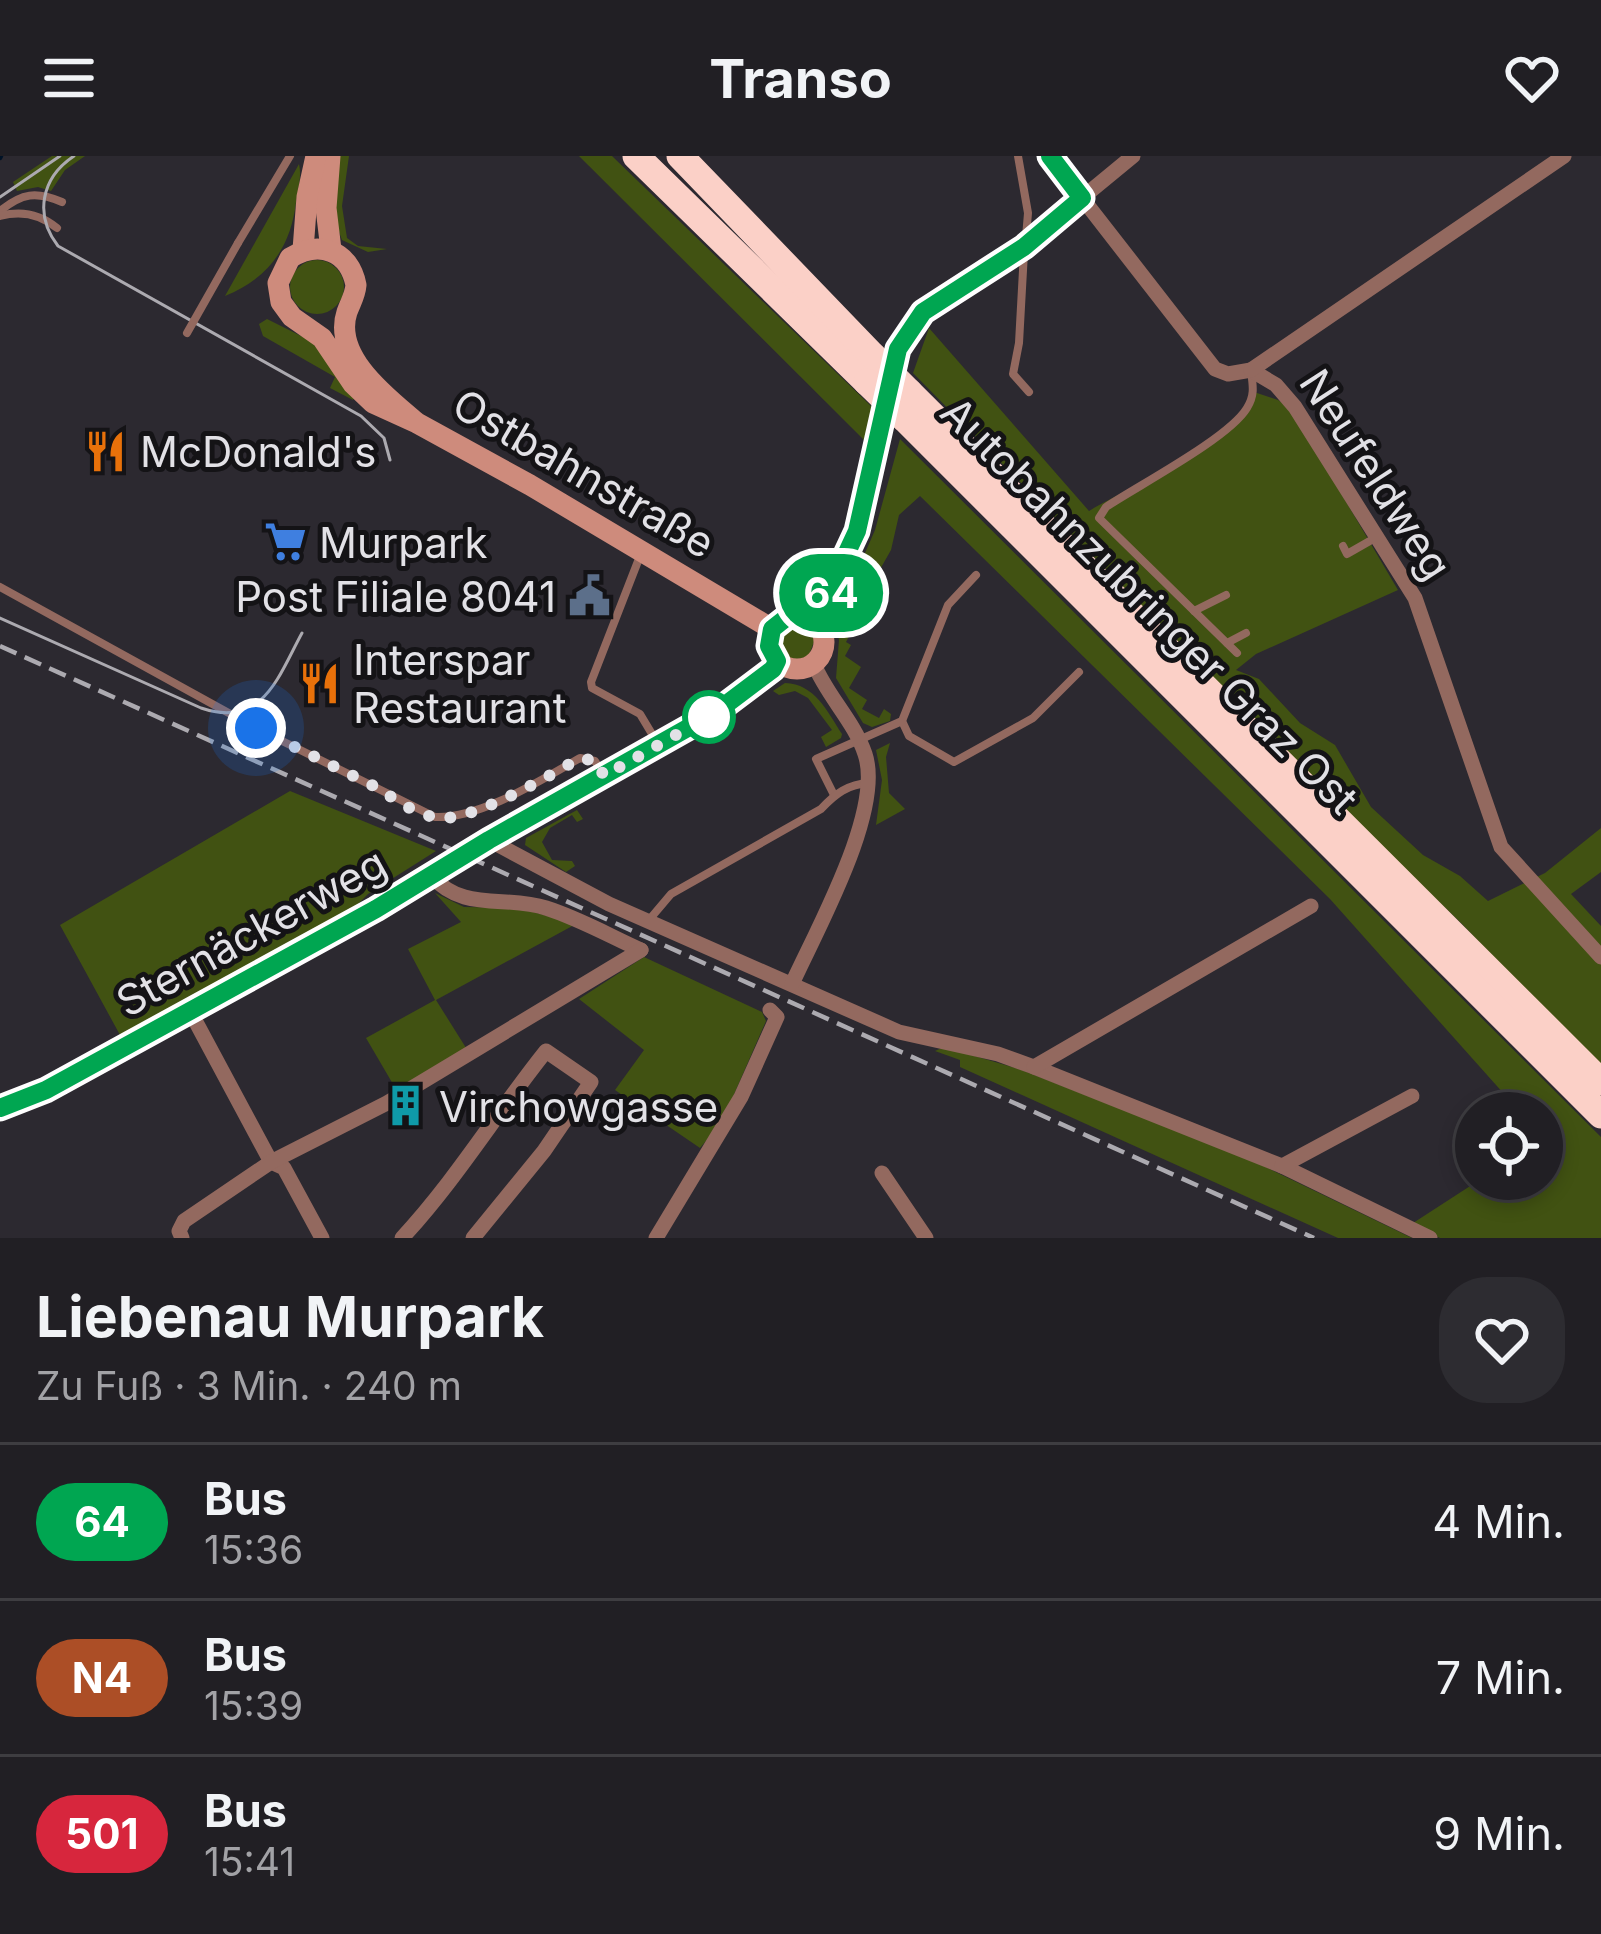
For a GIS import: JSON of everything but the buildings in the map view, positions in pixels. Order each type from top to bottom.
[{"type":"highway","name":"Autobahnzubringer Graz Ost","points":[[636,156],[879,366]]},
{"type":"highway","name":"Autobahnzubringer Graz Ost","points":[[680,156],[879,366],[898,410],[1601,1115]]},
{"type":"highway","points":[[698,156],[729,190],[734,211]]},
{"type":"highway","name":"Autobahnzubringer Graz Ost","points":[[898,410],[1601,1082]]},
{"type":"main road","name":"Ostbahnstraße","points":[[316,156],[303,250],[282,269],[278,293],[286,311],[309,325],[363,394],[772,629]]},
{"type":"main road","name":"Ostbahnstraße","points":[[330,156],[326,185],[331,250],[355,275],[356,294],[347,312],[346,330],[355,358],[384,395],[417,423]]},
{"type":"main road","name":"Neufeldweg","points":[[1050,156],[1082,198]]},
{"type":"main road","points":[[879,366],[923,312],[1024,247],[1082,198]]},
{"type":"main road","points":[[303,250],[331,250]]},
{"type":"main road","points":[[309,325],[330,324],[347,312]]},
{"type":"main road","points":[[815,621],[857,531],[898,410]]},
{"type":"main road","points":[[791,614],[815,621],[824,648],[814,664],[788,668],[777,661],[769,646],[772,629],[791,614]]},
{"type":"main road","name":"Sternäckerweg","points":[[0,1108],[46,1090],[432,876],[600,768],[659,746],[762,679],[777,661]]},
{"type":"street","points":[[1082,198],[1133,156]]},
{"type":"street","points":[[1251,370],[1564,156]]},
{"type":"street","name":"Neufeldweg","points":[[1082,198],[1215,369],[1228,374],[1251,370],[1276,385],[1295,407],[1415,598],[1502,847],[1601,957]]},
{"type":"street","points":[[792,984],[859,836],[871,783],[858,739],[814,664]]},
{"type":"street","points":[[489,840],[609,904],[899,1032],[1034,1067],[1282,1166],[1430,1238]]},
{"type":"street","points":[[182,1238],[179,1232],[184,1220],[272,1162],[387,1103],[641,950],[543,907],[465,899],[442,888],[432,876]]},
{"type":"street","points":[[1034,1067],[1311,906]]},
{"type":"street","points":[[656,1238],[741,1097],[777,1017],[770,1010]]},
{"type":"street","points":[[190,1011],[272,1162],[284,1168],[322,1238]]},
{"type":"street","points":[[402,1238],[440,1198],[503,1103],[546,1051],[591,1082],[544,1151],[473,1238]]},
{"type":"street","points":[[1282,1166],[1412,1096]]},
{"type":"street","points":[[882,1173],[925,1238]]},
{"type":"lane","points":[[187,334],[290,156]]},
{"type":"lane","points":[[1018,156],[1028,213],[1019,344],[1012,374],[1029,392]]},
{"type":"lane","points":[[0,214],[15,199],[31,193],[62,202]]},
{"type":"lane","points":[[0,214],[20,212],[44,218],[57,228]]},
{"type":"lane","points":[[1237,653],[1099,518],[1106,507],[1186,458],[1246,412],[1255,392],[1251,370]]},
{"type":"lane","points":[[1343,546],[1347,554],[1376,537]]},
{"type":"lane","points":[[642,552],[591,682],[592,688],[640,714],[659,746]]},
{"type":"lane","points":[[834,794],[816,759],[902,721],[948,605],[976,575]]},
{"type":"lane","points":[[0,587],[256,728],[435,818],[449,818],[515,794],[580,758],[600,768]]},
{"type":"lane","points":[[1194,611],[1226,595]]},
{"type":"lane","points":[[1227,643],[1246,633]]},
{"type":"lane","points":[[902,721],[909,736],[954,762],[1033,718],[1079,671]]},
{"type":"lane","points":[[649,920],[671,894],[821,809],[834,794],[856,783],[871,783]]},
{"type":"green space","points":[[52,156],[85,156],[65,170],[51,191],[38,187],[17,191],[13,182]]},
{"type":"green space","points":[[339,156],[349,156],[342,206],[347,238],[358,246],[387,249],[368,252],[342,240],[335,221]]},
{"type":"green space","points":[[579,156],[612,156],[872,407],[864,440]]},
{"type":"green space","points":[[299,164],[293,218],[283,247],[265,271],[225,296]]},
{"type":"green space","points":[[317,260],[336,268],[344,287],[336,306],[317,314],[298,306],[290,287],[298,268]]},
{"type":"green space","points":[[267,319],[311,341],[355,395],[353,400],[330,388],[335,377],[263,336],[259,324]]},
{"type":"green space","points":[[929,328],[1089,511],[1205,444],[1243,410],[1254,392],[1292,410],[1398,590],[1256,654],[1236,670],[1259,679],[1300,723],[1335,745],[1371,807],[1423,855],[1460,876],[1488,901],[1545,873],[1601,828],[1601,872],[1571,894],[1601,926],[1601,1069],[913,373]]},
{"type":"green space","points":[[900,439],[1556,1092],[1502,1092],[1330,899],[920,496],[899,515],[891,550],[854,615],[858,619],[846,642],[851,645],[845,656],[861,667],[849,688],[867,700],[862,709],[879,718],[884,709],[891,714],[890,721],[872,727],[863,723],[836,678],[839,640],[835,622],[875,530]]},
{"type":"green space","points":[[793,624],[810,628],[815,639],[803,658],[792,658],[781,648],[780,635]]},
{"type":"green space","points":[[785,683],[804,688],[819,700],[841,738],[826,747],[821,737],[832,730],[808,698],[795,691],[779,695],[773,691]]},
{"type":"green space","points":[[890,743],[886,757],[889,793],[905,809],[876,825],[882,780],[876,750]]},
{"type":"green space","points":[[290,791],[436,851],[354,908],[120,1035],[60,925]]},
{"type":"green space","points":[[577,810],[583,819],[577,822],[572,815],[550,828],[542,842],[552,860],[572,861],[575,866],[566,872],[525,845],[526,838]]},
{"type":"green space","points":[[435,893],[464,907],[519,908],[576,924],[436,1000],[468,1051],[397,1091],[366,1038],[435,1000],[408,949],[461,922]]},
{"type":"green space","points":[[644,957],[762,1012],[766,1021],[722,1122],[700,1148],[615,1090],[644,1050],[579,999]]},
{"type":"green space","points":[[944,1047],[1019,1069],[1247,1158],[1412,1238],[1338,1238],[960,1067],[960,1060],[935,1051]]},
{"type":"green space","points":[[1563,1099],[1601,1137],[1601,1238],[1440,1238],[1410,1225],[1455,1196],[1455,1200],[1563,1200]]},
{"type":"tram line","points":[[0,197],[60,156]]},
{"type":"tram line","points":[[74,156],[54,175],[45,198],[46,222],[58,246],[361,416],[384,438],[390,460]]},
{"type":"tram line","points":[[0,618],[201,708],[222,713],[240,711],[266,695],[302,633]]},
{"type":"railway","points":[[0,646],[1314,1238]]},
{"type":"bus line","name":"64","points":[[0,1108],[46,1090],[376,909],[716,712],[762,679],[777,661],[769,646],[772,629],[791,614],[815,621],[857,531],[898,349],[923,312],[1024,247],[1082,198],[1050,156]]},
{"type":"place","name":"McDonald's","points":[[106,451]]},
{"type":"place","name":"Murpark","points":[[285,542]]},
{"type":"place","name":"Post Filiale 8041","points":[[590,596]]},
{"type":"place","name":"Interspar Restaurant","points":[[319,683]]},
{"type":"place","name":"Virchowgasse","points":[[405,1106]]},
{"type":"route","points":[[256,728],[395,800],[435,818],[449,818],[515,794],[580,758],[596,761],[604,776],[716,712],[709,717]]}]
